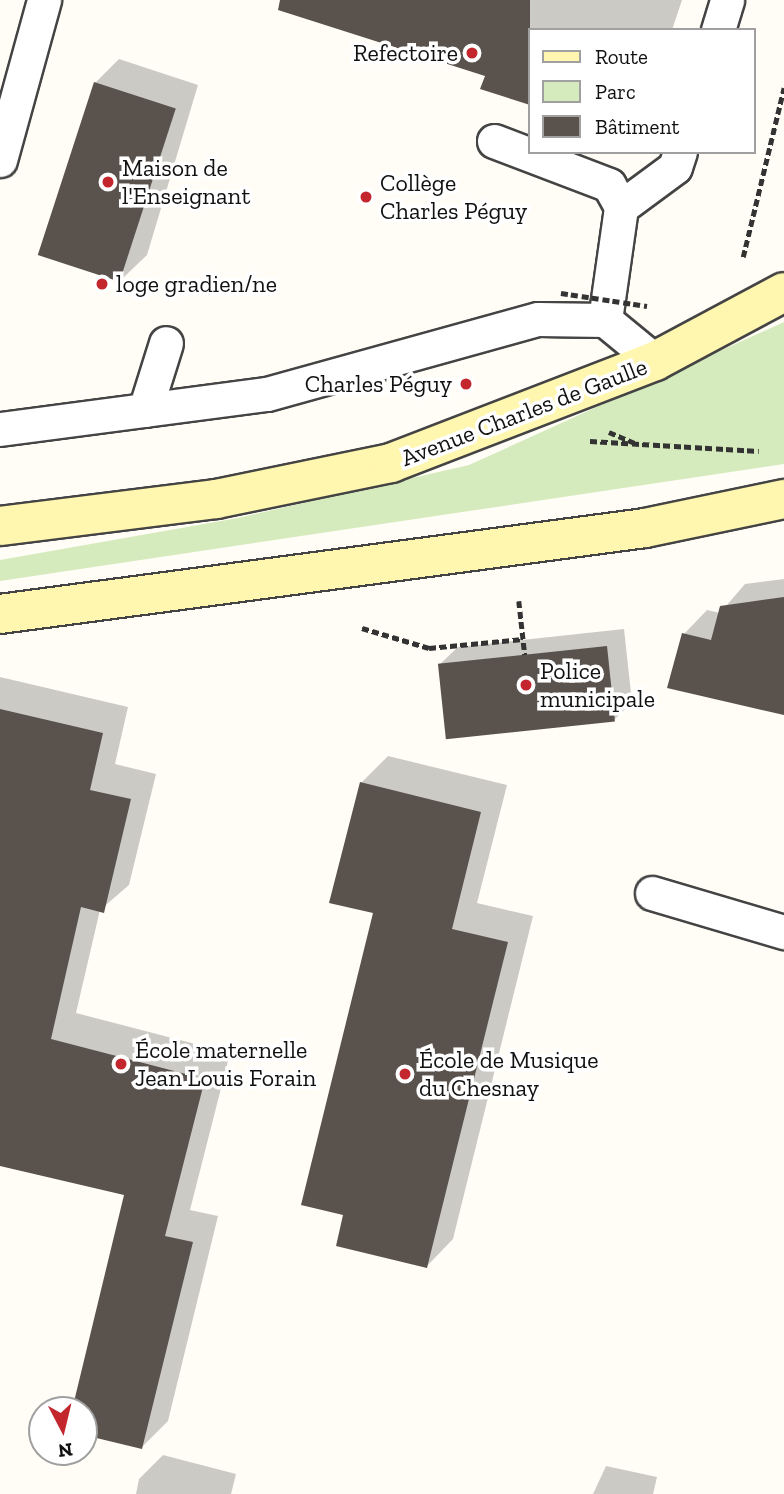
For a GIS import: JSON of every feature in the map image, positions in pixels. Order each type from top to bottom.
[{"type":"main road","name":"Avenue Charles de Gaulle","points":[[0,526],[216,499],[391,463],[656,361],[784,292]]},
{"type":"main road","points":[[0,614],[645,528],[784,499]]},
{"type":"lane","points":[[0,160],[44,0]]},
{"type":"lane","points":[[719,28],[727,0]]},
{"type":"lane","points":[[494,141],[609,185],[621,207],[605,320]]},
{"type":"lane","points":[[621,207],[675,167],[679,154]]},
{"type":"lane","points":[[0,429],[145,410],[340,378],[538,319],[605,320],[656,361]]},
{"type":"lane","points":[[145,410],[166,343]]},
{"type":"lane","points":[[653,893],[784,932]]},
{"type":"path","points":[[740,271],[784,88]]},
{"type":"path","points":[[561,293],[647,306],[659,305]]},
{"type":"path","points":[[582,440],[764,451]]},
{"type":"path","points":[[519,601],[525,655]]},
{"type":"path","points":[[362,628],[429,648],[523,639]]},
{"type":"green space","points":[[784,322],[784,464],[0,581],[0,560],[238,518],[469,465]]},
{"type":"building","name":"Refectoire","points":[[280,0],[530,0],[528,104],[480,89],[485,76],[278,10]]},
{"type":"building","name":"Maison de l'Enseignant","points":[[94,82],[176,109],[120,282],[38,255]]},
{"type":"building","points":[[784,597],[784,715],[667,688],[682,633],[711,640],[720,606]]},
{"type":"building","name":"Police municipale","points":[[607,646],[615,722],[446,739],[438,664]]},
{"type":"building","points":[[0,709],[103,733],[90,790],[131,799],[104,913],[81,907],[51,1039],[205,1079],[165,1236],[193,1242],[142,1449],[98,1438],[98,1396],[75,1396],[124,1195],[0,1166]]},
{"type":"building","name":"École de Musique du Chesnay","points":[[360,782],[481,812],[452,929],[508,942],[427,1268],[336,1246],[343,1215],[301,1205],[373,913],[329,903]]},
{"type":"place","name":"Refectoire","points":[[472,53]]},
{"type":"place","name":"Maison de l'Enseignant","points":[[108,182]]},
{"type":"place","name":"Collège Charles Péguy","points":[[366,197]]},
{"type":"place","name":"loge gradien/ne","points":[[102,284]]},
{"type":"place","name":"Charles Péguy","points":[[466,384]]},
{"type":"place","name":"Police municipale","points":[[526,685]]},
{"type":"place","name":"École maternelle Jean Louis Forain","points":[[121,1064]]},
{"type":"place","name":"École de Musique du Chesnay","points":[[405,1074]]}]
